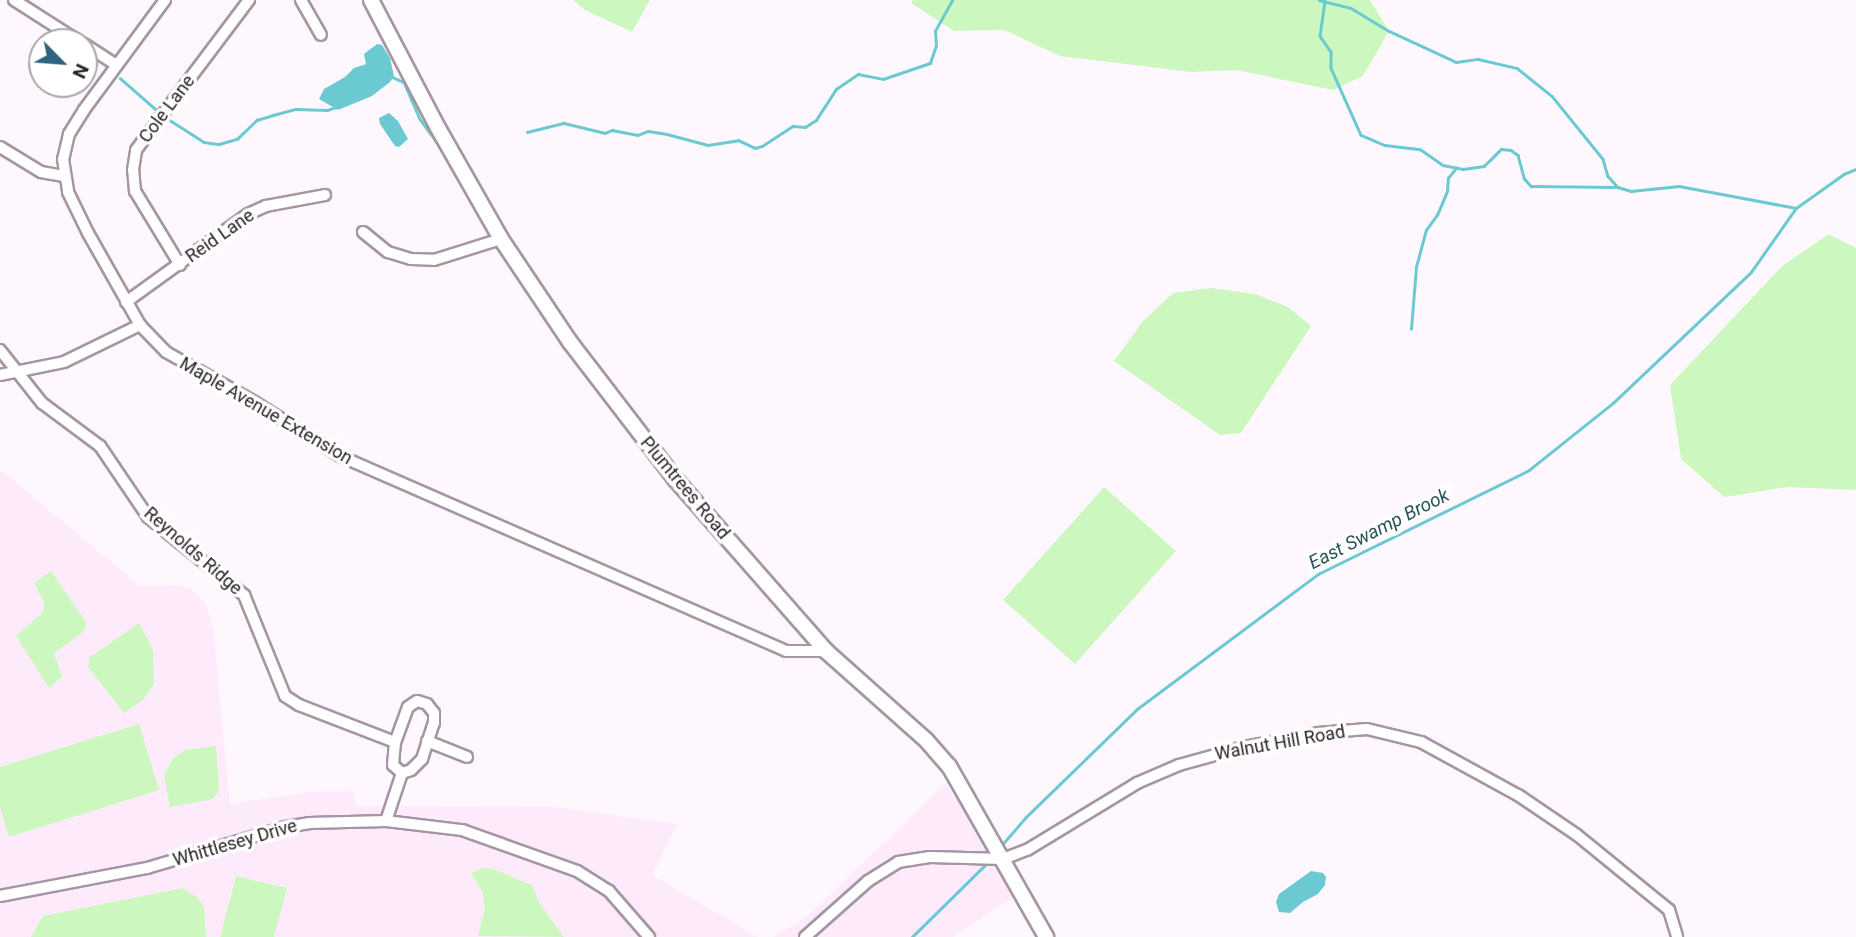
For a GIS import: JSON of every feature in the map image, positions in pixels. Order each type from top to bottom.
[{"type":"main road","name":"Plumtrees Road","points":[[371,0],[438,128],[501,239],[570,342],[675,479],[826,651],[936,750],[957,777],[1046,937]]},
{"type":"street","points":[[14,0],[58,28]]},
{"type":"street","name":"Maple Avenue Extension","points":[[165,0],[115,64],[69,134],[63,159],[64,176],[73,202],[126,302],[140,325],[166,352],[256,403],[340,456],[786,651],[826,651]]},
{"type":"street","name":"Cole Lane","points":[[180,265],[135,191],[136,150],[250,0]]},
{"type":"street","points":[[301,0],[321,35]]},
{"type":"street","points":[[98,53],[115,64]]},
{"type":"street","points":[[0,147],[41,172],[64,176]]},
{"type":"street","name":"Reid Lane","points":[[126,302],[248,214],[266,206],[325,195]]},
{"type":"street","points":[[363,232],[388,252],[411,259],[434,260],[501,239]]},
{"type":"street","points":[[0,375],[64,362],[140,325]]},
{"type":"street","name":"Reynolds Ridge","points":[[0,349],[42,403],[100,446],[149,517],[244,595],[285,696],[299,705],[395,742]]},
{"type":"street","points":[[417,701],[427,704],[434,713],[422,759],[411,770],[402,773],[393,765],[395,742],[408,707],[417,701]]},
{"type":"street","name":"Walnut Hill Road","points":[[1002,858],[1027,850],[1137,783],[1179,765],[1209,755],[1318,733],[1367,729],[1421,742],[1538,808],[1577,835],[1669,910],[1678,937]]},
{"type":"street","points":[[428,741],[467,757]]},
{"type":"street","points":[[386,821],[402,773]]},
{"type":"street","name":"Whittlesey Drive","points":[[0,896],[147,868],[285,827],[309,823],[386,821],[462,830],[577,871],[609,891],[649,937]]},
{"type":"street","points":[[805,937],[874,876],[898,862],[930,857],[1002,858]]},
{"type":"shaded area","points":[[0,469],[140,586],[178,585],[193,590],[204,601],[213,627],[230,804],[311,792],[350,791],[354,793],[356,806],[554,807],[677,824],[652,875],[758,937],[0,937]]},
{"type":"shaded area","points":[[945,784],[967,812],[1016,896],[953,937],[774,937],[809,915]]},
{"type":"green space","points":[[573,0],[650,0],[632,32],[585,10]]},
{"type":"green space","points":[[913,0],[1370,0],[1389,31],[1363,76],[1333,90],[1237,70],[1191,72],[1060,56],[1004,30],[954,31],[911,3]]},
{"type":"green space","points":[[1829,234],[1856,248],[1856,490],[1788,487],[1724,497],[1681,459],[1670,385],[1782,266]]},
{"type":"green space","points":[[1211,288],[1255,294],[1288,307],[1311,326],[1241,433],[1220,435],[1114,361],[1143,321],[1173,293]]},
{"type":"green space","points":[[1104,487],[1176,551],[1075,664],[1003,600]]},
{"type":"green space","points":[[51,571],[87,624],[82,633],[54,653],[62,677],[49,688],[16,636],[43,612],[44,602],[34,583]]},
{"type":"green space","points":[[139,623],[153,650],[154,684],[144,699],[124,713],[88,667],[90,657]]},
{"type":"green space","points":[[139,724],[159,790],[9,837],[0,807],[0,767]]},
{"type":"green space","points":[[216,746],[219,790],[213,799],[170,807],[164,776],[172,759],[184,750]]},
{"type":"green space","points":[[483,868],[493,869],[532,885],[540,904],[564,937],[478,936],[485,908],[482,892],[471,873]]},
{"type":"green space","points":[[236,876],[287,888],[274,937],[220,937]]},
{"type":"green space","points":[[183,888],[197,897],[204,907],[206,937],[31,937],[43,916]]},
{"type":"water","points":[[377,44],[382,45],[390,58],[394,76],[390,82],[372,96],[338,110],[319,99],[324,89],[345,77],[354,68],[366,64],[364,54]]},
{"type":"water","points":[[389,113],[398,121],[408,139],[399,147],[395,146],[380,124],[379,118]]},
{"type":"water","points":[[1311,871],[1323,873],[1326,877],[1325,885],[1318,894],[1290,913],[1279,912],[1276,902],[1279,894]]},
{"type":"waterway","name":"East Swamp Brook","points":[[527,132],[564,123],[605,133],[612,130],[638,135],[648,131],[708,145],[738,140],[755,148],[762,146],[793,126],[805,127],[816,120],[836,89],[858,74],[883,79],[930,63],[936,46],[935,31],[952,0]]},
{"type":"waterway","name":"East Swamp Brook","points":[[1319,0],[1351,8],[1389,31],[1456,62],[1478,59],[1517,68],[1552,96],[1603,159],[1608,176],[1618,187],[1631,191],[1679,186],[1796,208]]},
{"type":"waterway","points":[[1325,1],[1320,36],[1331,52],[1331,68],[1361,135],[1385,145],[1420,149],[1443,165],[1463,169],[1484,166],[1501,149],[1511,150],[1518,155],[1524,178],[1531,186],[1618,187]]},
{"type":"waterway","name":"East Swamp Brook","points":[[392,77],[404,82],[420,119],[441,148]]},
{"type":"waterway","name":"East Swamp Brook","points":[[120,78],[160,113]]},
{"type":"waterway","name":"East Swamp Brook","points":[[165,117],[204,142],[219,144],[237,139],[257,120],[296,109],[327,110],[336,107]]},
{"type":"waterway","points":[[1411,329],[1416,267],[1426,230],[1437,215],[1447,191],[1448,178],[1456,168]]},
{"type":"waterway","name":"East Swamp Brook","points":[[1000,847],[1025,818],[1137,709],[1318,574],[1529,470],[1613,403],[1751,272],[1796,208],[1844,174],[1856,169]]},
{"type":"waterway","name":"East Swamp Brook","points":[[912,937],[987,863]]}]
